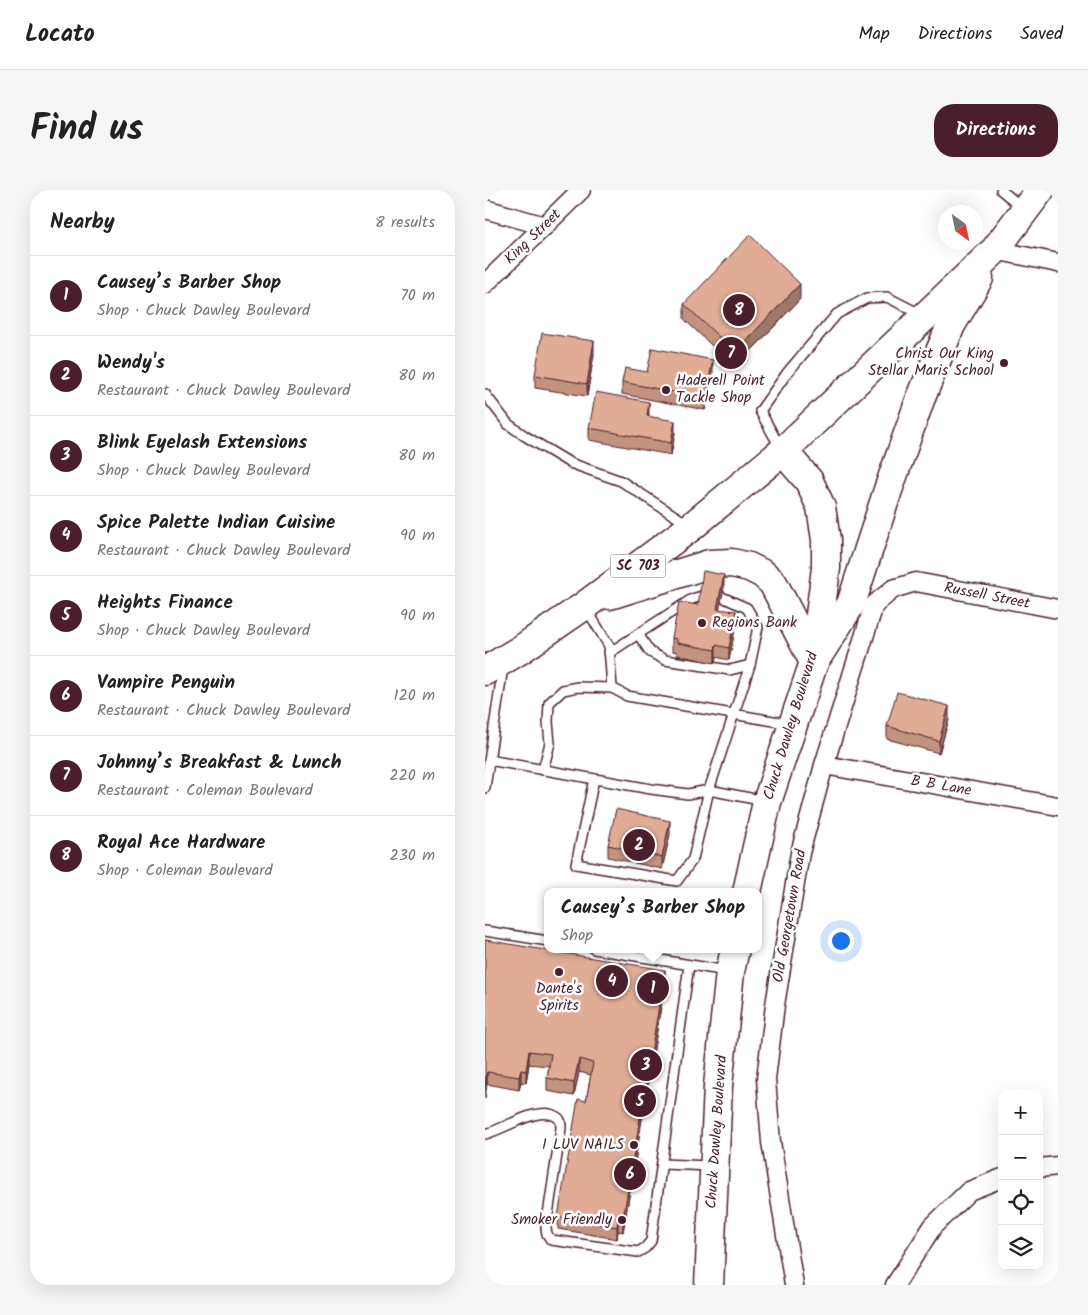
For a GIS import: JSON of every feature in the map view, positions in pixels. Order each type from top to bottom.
[{"type":"main road","name":"SC 703","points":[[494,665],[587,604],[691,527],[783,451],[995,250],[1032,200]]},
{"type":"main road","points":[[814,662],[851,604],[920,400],[951,325],[995,250]]},
{"type":"main road","name":"Chuck Dawley Boulevard","points":[[748,888],[767,802],[814,662],[826,568],[826,540],[821,507],[809,481],[783,451]]},
{"type":"main road","points":[[587,604],[709,564],[732,563],[749,567],[763,574],[773,583],[814,662]]},
{"type":"main road","name":"Chuck Dawley Boulevard","points":[[709,1285],[718,1086],[733,960]]},
{"type":"street","name":"King Street","points":[[485,284],[581,190]]},
{"type":"street","points":[[485,209],[545,226]]},
{"type":"street","points":[[995,250],[1058,263]]},
{"type":"street","name":"Russell Street","points":[[916,582],[1058,609]]},
{"type":"street","name":"Old Georgetown Road","points":[[794,1285],[771,1142],[766,1079],[775,1005],[800,853],[824,765],[874,605],[893,589],[916,582]]},
{"type":"street","name":"B B Lane","points":[[824,765],[1058,806]]},
{"type":"street","points":[[1043,1168],[1058,1166]]},
{"type":"street","points":[[895,1285],[933,1226],[969,1191],[998,1180]]},
{"type":"lane","points":[[1001,190],[1032,200]]},
{"type":"lane","points":[[783,451],[760,411],[787,373],[837,314],[867,298],[887,297],[925,316]]},
{"type":"lane","points":[[485,394],[508,424],[525,436],[570,463],[621,482],[691,527]]},
{"type":"lane","points":[[609,653],[692,599],[702,596]]},
{"type":"lane","points":[[594,779],[577,864],[677,882],[693,859],[715,766],[735,715],[750,665],[758,627],[747,608],[722,597]]},
{"type":"lane","points":[[587,604],[609,646],[612,688]]},
{"type":"lane","points":[[638,634],[650,652],[665,660],[730,670],[750,665]]},
{"type":"lane","points":[[485,788],[489,760],[494,665]]},
{"type":"lane","points":[[543,770],[551,743],[549,702],[563,690],[578,687],[612,688],[627,696],[793,724]]},
{"type":"lane","points":[[489,760],[687,794],[709,790],[767,802]]},
{"type":"lane","points":[[485,931],[544,940]]},
{"type":"lane","points":[[618,953],[689,965],[733,960]]},
{"type":"lane","points":[[485,1134],[539,1113],[556,1116],[561,1128],[546,1228],[551,1240],[638,1252],[645,1248],[651,1241],[689,965]]},
{"type":"lane","points":[[662,1164],[714,1166]]},
{"type":"building","points":[[750,235],[800,284],[735,352],[684,304]]},
{"type":"building","points":[[542,333],[594,341],[587,384],[535,375]]},
{"type":"building","points":[[652,348],[713,360],[705,398],[622,382],[625,368],[647,372]]},
{"type":"building","points":[[596,392],[649,402],[647,416],[675,421],[671,443],[589,428]]},
{"type":"building","name":"Regions Bank","points":[[703,571],[724,575],[717,609],[736,611],[729,648],[716,645],[715,650],[677,643],[677,639],[672,638],[679,602],[698,605]]},
{"type":"building","points":[[897,692],[949,706],[939,741],[887,726]]},
{"type":"building","points":[[616,809],[670,821],[662,857],[608,845]]},
{"type":"building","points":[[485,940],[544,950],[544,953],[563,953],[665,970],[623,1219],[618,1219],[617,1227],[558,1217],[578,1099],[586,1101],[593,1063],[579,1059],[574,1083],[547,1078],[551,1054],[529,1051],[526,1071],[521,1070],[519,1077],[487,1072],[485,1086]]},
{"type":"place","name":"Royal Ace Hardware","points":[[739,310]]},
{"type":"place","name":"Johnny’s Breakfast & Lunch","points":[[731,353]]},
{"type":"place","name":"Christ Our King Stellar Maris School","points":[[1004,363]]},
{"type":"place","name":"Haderell Point Tackle Shop","points":[[666,390]]},
{"type":"place","name":"Regions Bank","points":[[702,623]]},
{"type":"place","name":"Wendy's","points":[[639,845]]},
{"type":"place","name":"Dante's Spirits","points":[[559,972]]},
{"type":"place","name":"Spice Palette Indian Cuisine","points":[[612,981]]},
{"type":"place","name":"Causey’s Barber Shop","points":[[653,988]]},
{"type":"place","name":"Blink Eyelash Extensions","points":[[646,1065]]},
{"type":"place","name":"Heights Finance","points":[[640,1101]]},
{"type":"place","name":"I LUV NAILS","points":[[634,1145]]},
{"type":"place","name":"Vampire Penguin","points":[[630,1174]]},
{"type":"place","name":"Smoker Friendly","points":[[622,1220]]}]
